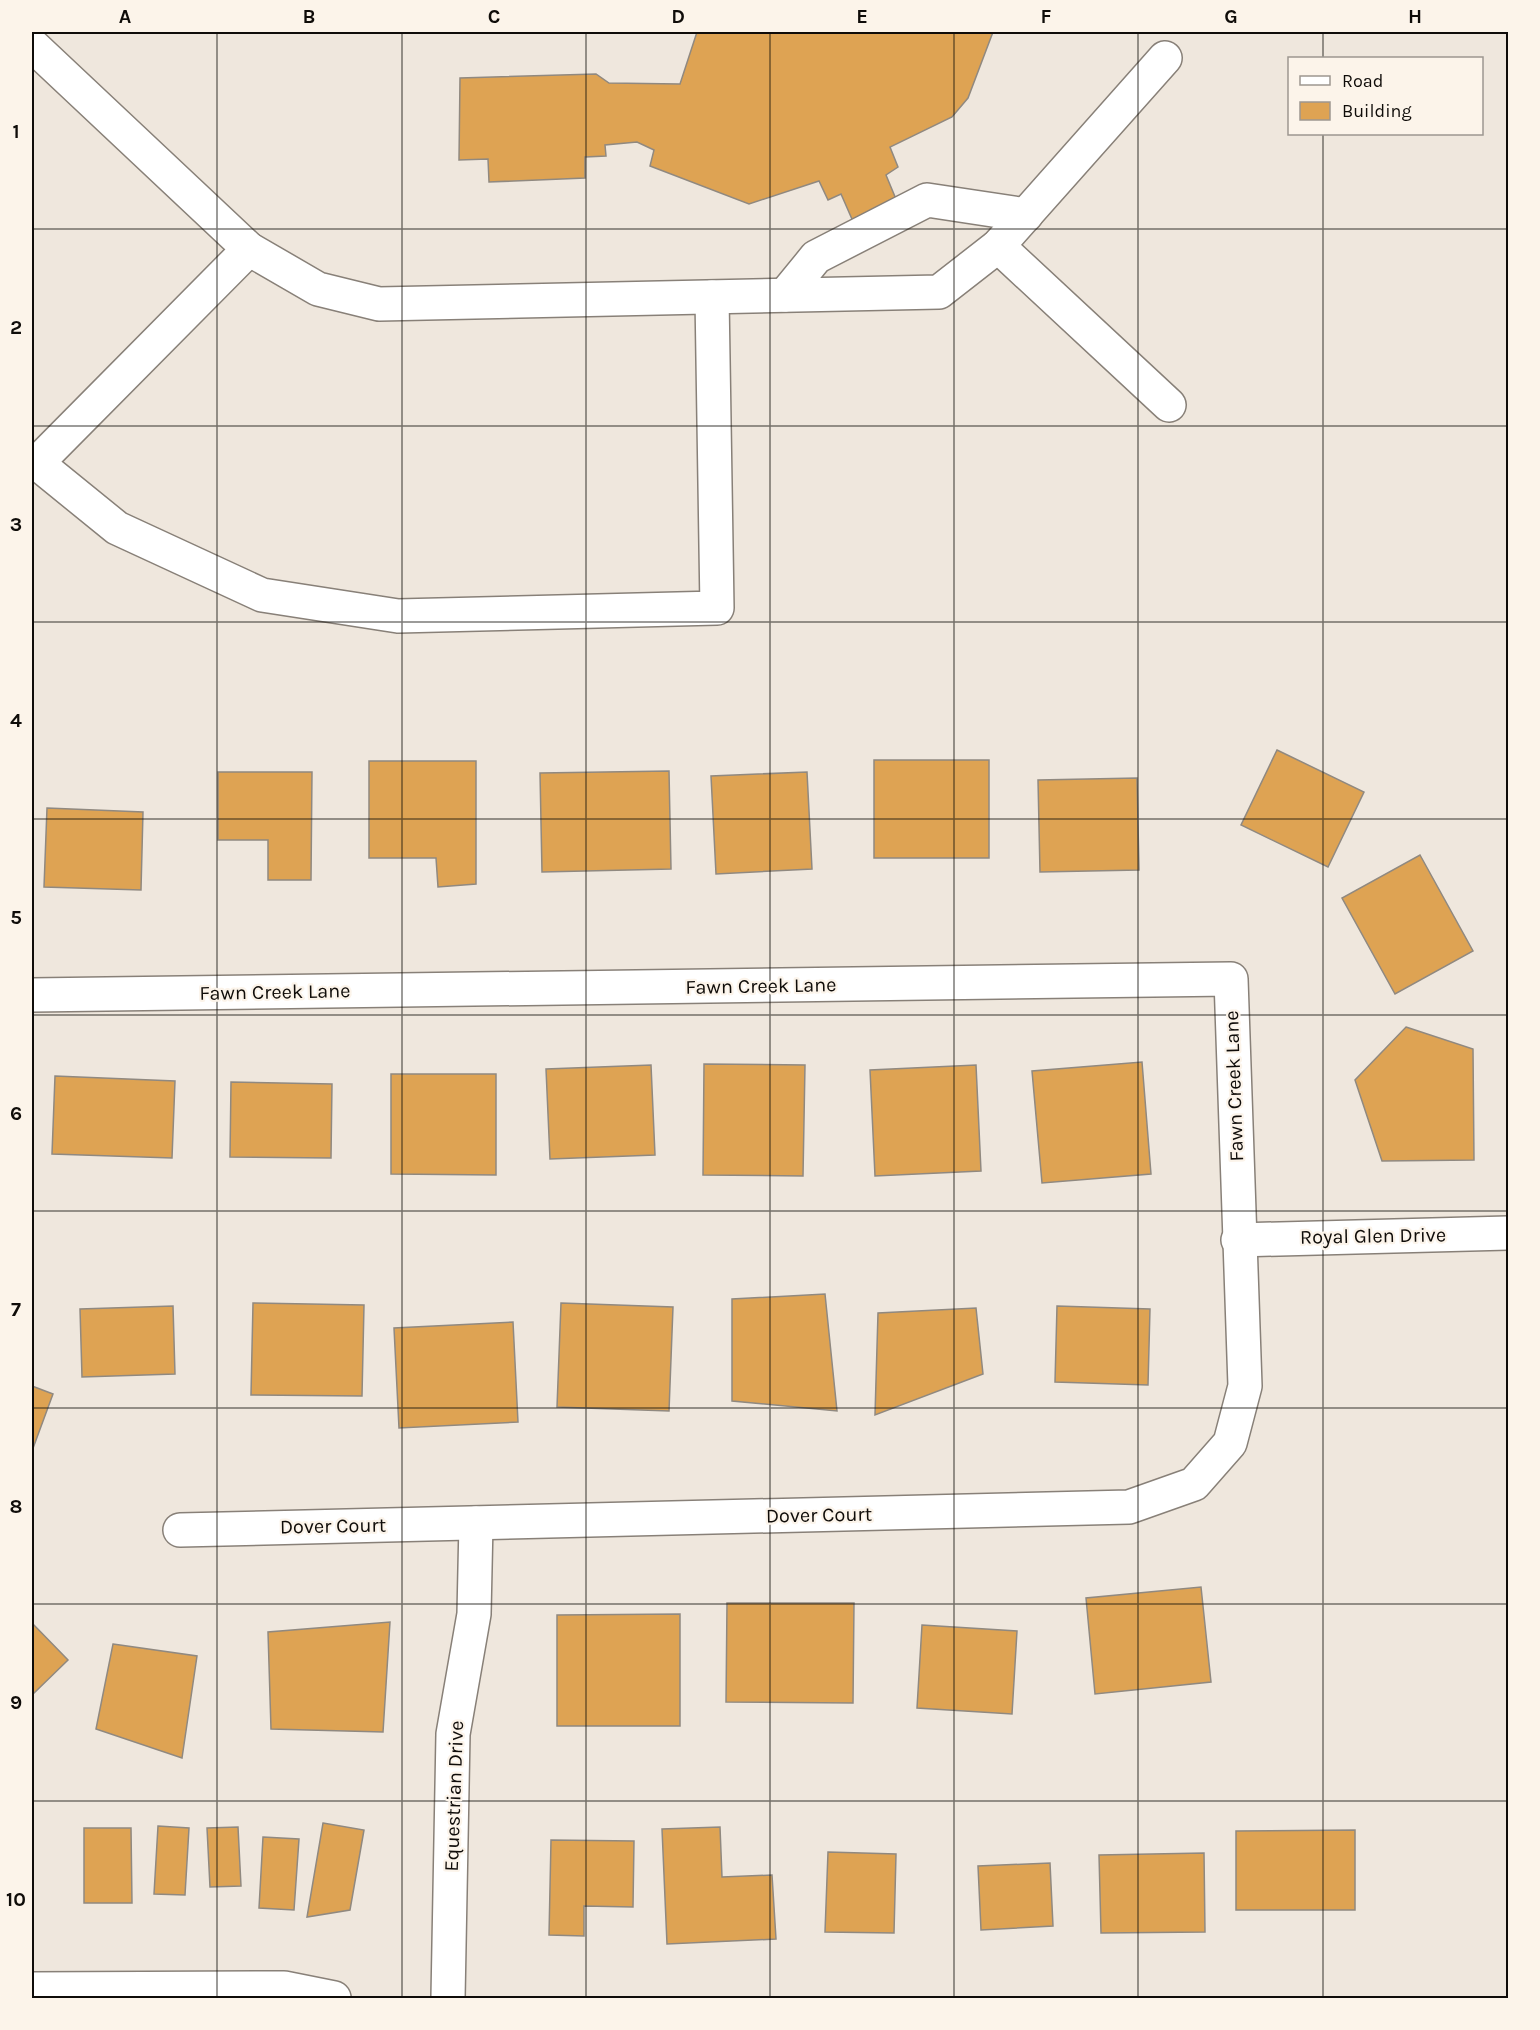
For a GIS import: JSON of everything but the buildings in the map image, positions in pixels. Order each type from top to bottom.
[{"type":"street","points":[[32,45],[249,249],[318,289],[379,304],[939,292],[998,246],[1165,58]]},
{"type":"street","points":[[785,295],[816,256],[927,200],[1026,215]]},
{"type":"street","points":[[998,246],[1169,405]]},
{"type":"street","points":[[249,249],[37,463],[117,528],[262,595],[398,616],[717,608],[712,297]]},
{"type":"street","name":"Fawn Creek Lane","points":[[32,995],[1231,979],[1238,1240]]},
{"type":"street","name":"Royal Glen Drive","points":[[1238,1240],[1509,1233]]},
{"type":"street","name":"Dover Court","points":[[180,1530],[1129,1507],[1194,1484],[1230,1443],[1245,1386],[1238,1240]]},
{"type":"street","name":"Equestrian Drive","points":[[448,1998],[453,1734],[474,1614],[476,1523]]},
{"type":"street","points":[[32,1989],[284,1988],[334,1998]]}]
